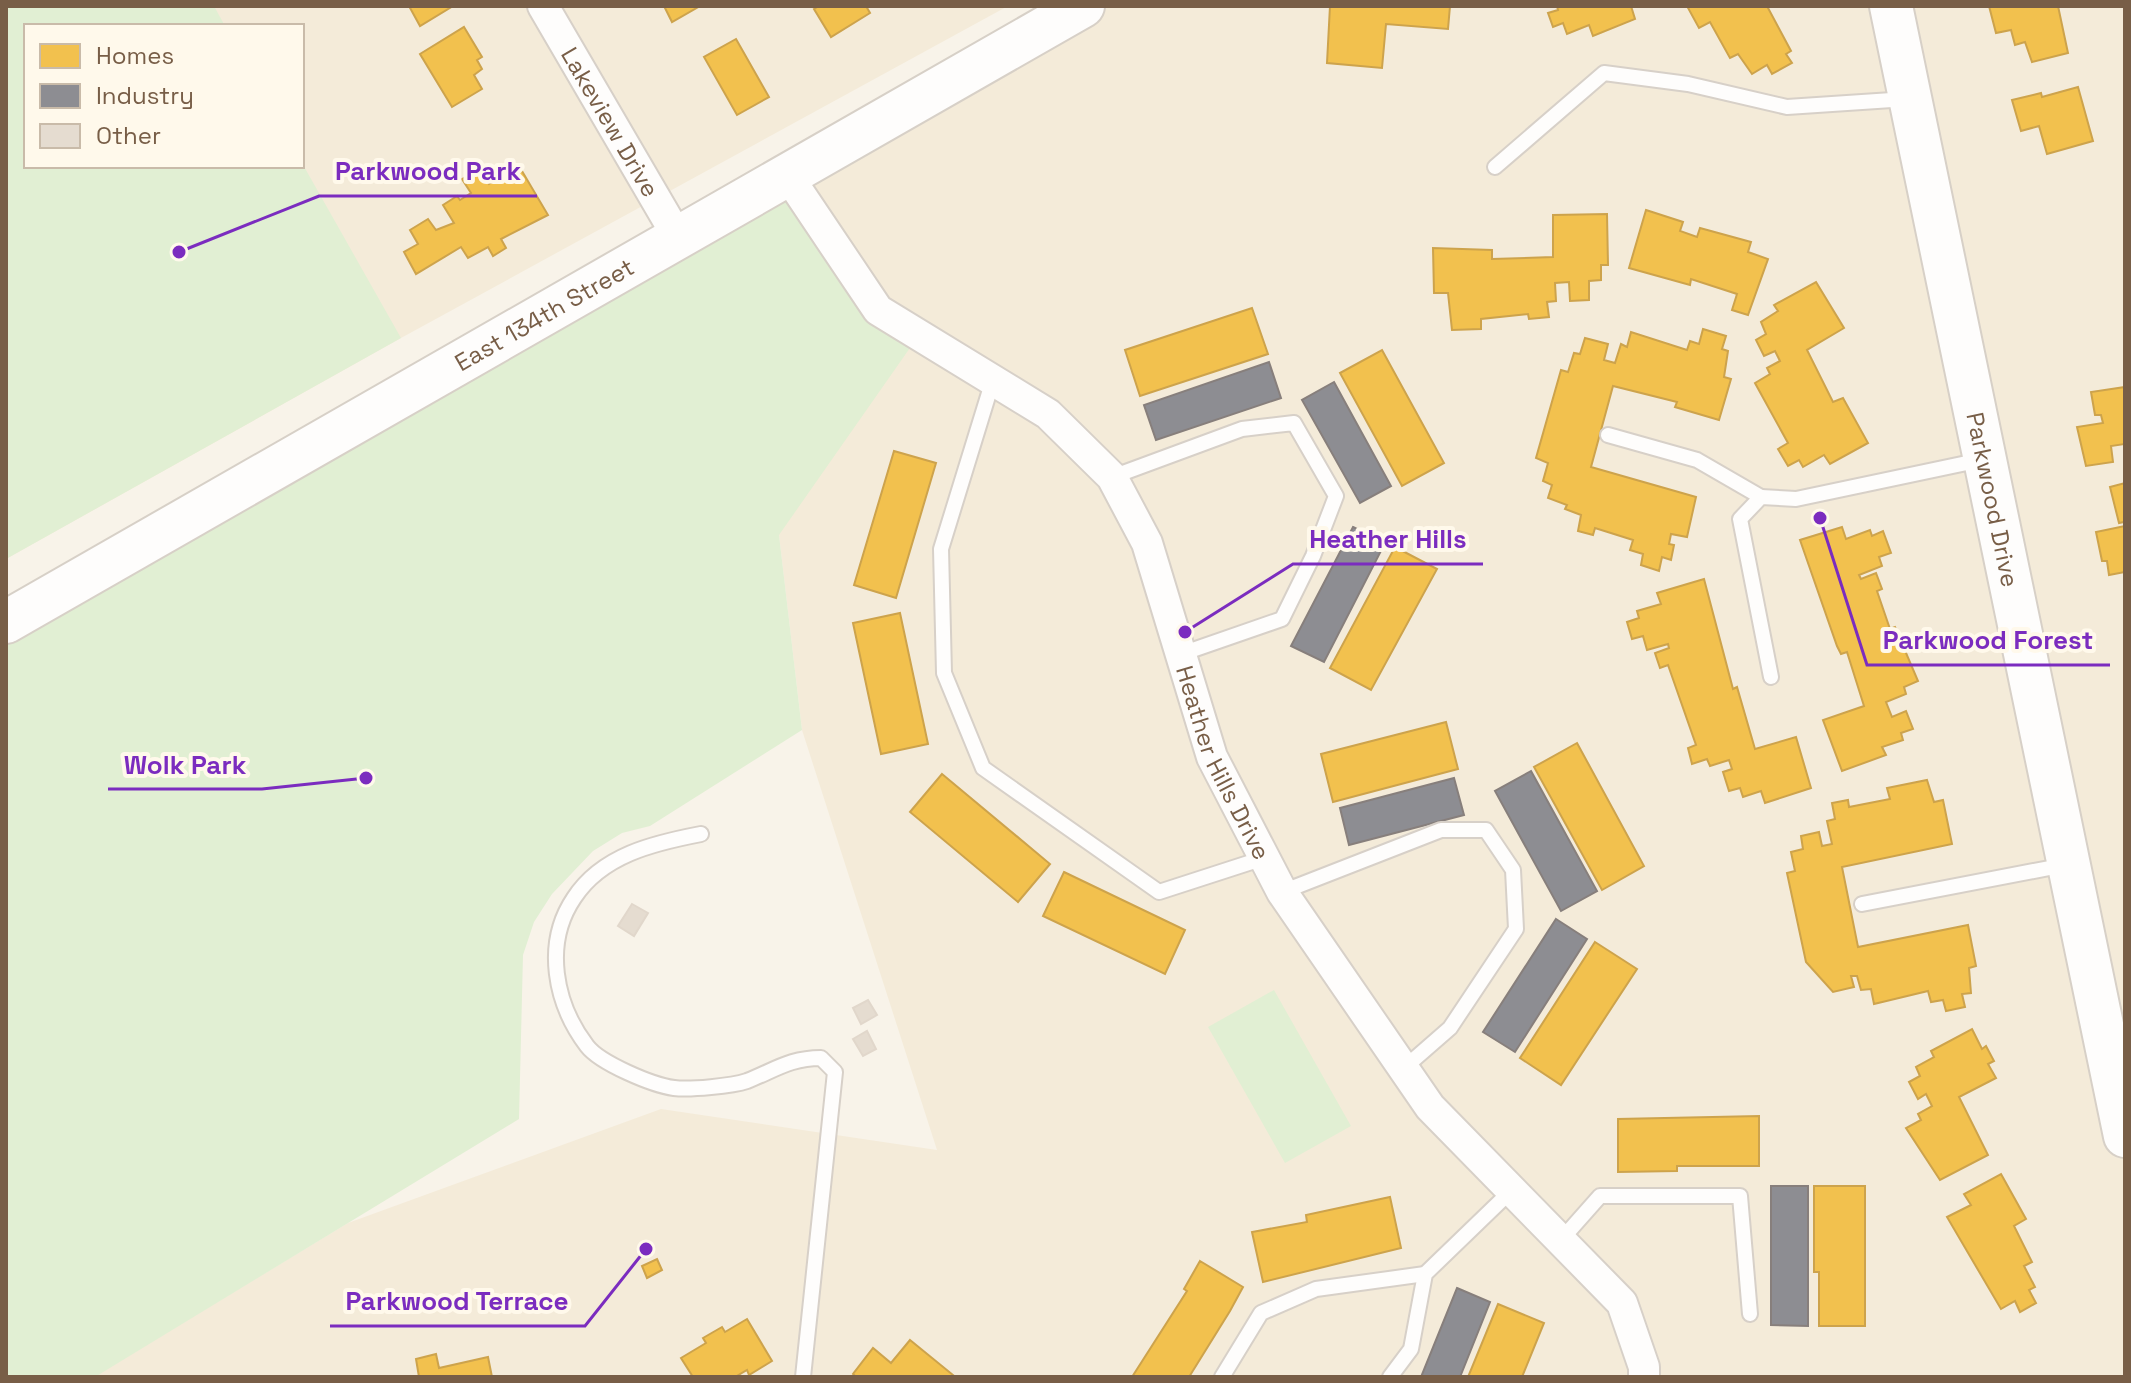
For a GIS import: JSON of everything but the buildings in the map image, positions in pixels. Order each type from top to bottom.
[{"type":"street","name":"Lakeview Drive","points":[[543,6],[679,239]]},
{"type":"street","name":"East 134th Street","points":[[6,622],[1083,6]]},
{"type":"street","name":"Parkwood Drive","points":[[1891,6],[2125,1136]]},
{"type":"street","name":"Heather Hills Drive","points":[[788,176],[878,310],[1048,414],[1112,477],[1147,543],[1212,757],[1282,892],[1430,1107],[1622,1303],[1644,1367],[1644,1377]]},
{"type":"lane","points":[[1495,167],[1604,73],[1688,84],[1787,107],[1911,99]]},
{"type":"lane","points":[[993,380],[941,549],[944,673],[983,768],[1159,892],[1264,858]]},
{"type":"lane","points":[[1112,477],[1242,429],[1294,423],[1336,496],[1313,556],[1282,619],[1181,654]]},
{"type":"lane","points":[[1608,435],[1697,460],[1761,497],[1796,499],[1986,459]]},
{"type":"lane","points":[[1761,497],[1740,519],[1771,677]]},
{"type":"lane","points":[[1282,892],[1441,830],[1486,830],[1513,870],[1516,929],[1450,1028],[1403,1069]]},
{"type":"lane","points":[[701,834],[650,843],[619,858],[574,896],[559,927],[556,967],[560,998],[588,1048],[628,1074],[675,1088],[745,1081],[800,1058],[821,1058],[835,1072],[803,1377]]},
{"type":"lane","points":[[1862,904],[2069,864]]},
{"type":"lane","points":[[1390,1377],[1411,1349],[1425,1274],[1512,1190]]},
{"type":"lane","points":[[1561,1240],[1600,1196],[1740,1196],[1750,1314]]},
{"type":"lane","points":[[1222,1377],[1261,1313],[1316,1289],[1425,1274]]},
{"type":"shaded area","points":[[6,6],[1008,6],[401,338],[6,559]]},
{"type":"shaded area","points":[[1083,6],[2125,6],[2125,1377],[93,1377],[348,1223],[661,1109],[937,1150],[802,730],[779,535],[635,264]]},
{"type":"green space","points":[[6,6],[214,6],[224,24],[24,24],[24,168],[304,167],[401,338],[6,559]]},
{"type":"green space","points":[[788,176],[878,310],[919,335],[779,535],[802,730],[650,826],[622,833],[593,851],[552,894],[534,922],[523,955],[519,1119],[95,1377],[6,1377],[6,622]]},
{"type":"green space","points":[[1274,990],[1351,1126],[1285,1163],[1208,1027]]},
{"type":"place","name":"Parkwood Park","points":[[179,252]]},
{"type":"place","name":"Parkwood Forest","points":[[1820,518]]},
{"type":"place","name":"Heather Hills","points":[[1185,632]]},
{"type":"place","name":"Wolk Park","points":[[366,778]]},
{"type":"place","name":"Parkwood Terrace","points":[[646,1249]]}]
